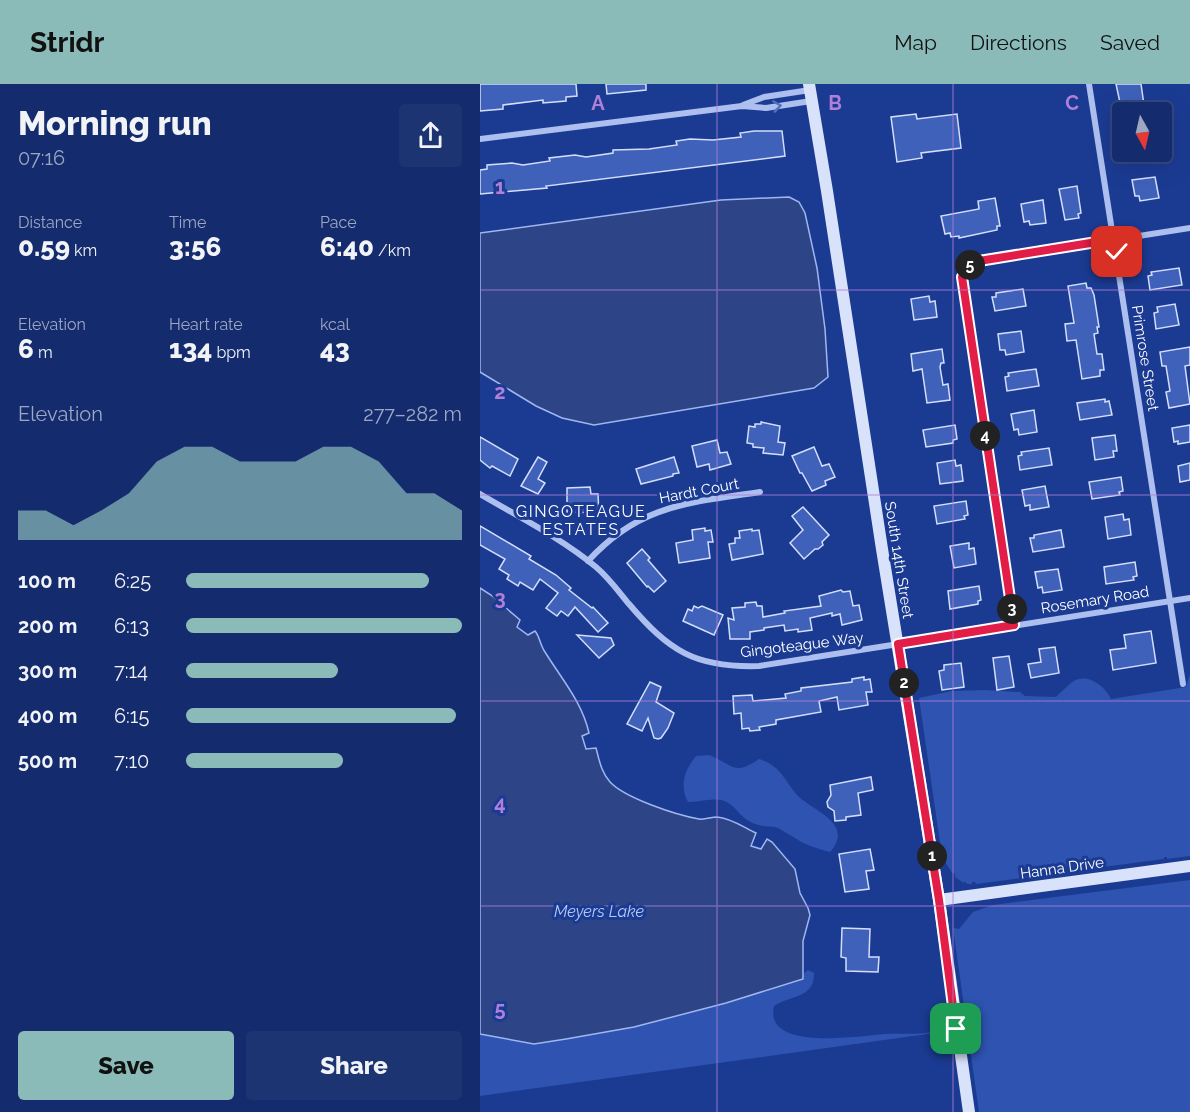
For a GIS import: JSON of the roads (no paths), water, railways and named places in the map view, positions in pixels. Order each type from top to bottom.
[{"type":"main road","name":"South 14th Street","points":[[810,92],[939,900],[969,1112]]},
{"type":"main road","name":"Hanna Drive","points":[[939,900],[1190,866]]},
{"type":"street","name":"Primrose Street","points":[[1089,84],[1183,684]]},
{"type":"street","points":[[742,106],[764,96],[810,92]]},
{"type":"street","points":[[480,139],[742,106],[766,108],[810,92]]},
{"type":"street","points":[[1014,625],[962,277],[969,267],[979,261],[1190,228]]},
{"type":"street","name":"Hardt Court","points":[[588,561],[618,533],[646,516],[687,503],[760,492]]},
{"type":"street","name":"Gingoteague Way","points":[[480,494],[588,561],[605,576],[664,642],[678,651],[705,661],[740,667],[759,666],[898,644]]},
{"type":"street","name":"Rosemary Road","points":[[898,644],[1190,598]]},
{"type":"water","points":[[789,197],[799,202],[805,213],[817,268],[825,329],[828,377],[814,388],[594,425],[562,418],[536,406],[480,372],[480,233],[721,200]]},
{"type":"water","name":"Meyers Lake","points":[[480,588],[520,620],[517,627],[528,635],[535,631],[537,633],[543,649],[570,691],[586,722],[589,733],[582,736],[586,749],[596,748],[602,770],[610,782],[627,794],[665,810],[699,819],[717,817],[738,824],[756,833],[751,846],[761,849],[767,839],[795,869],[800,893],[810,915],[803,941],[803,979],[726,1003],[634,1027],[566,1039],[534,1044],[480,1034]]},
{"type":"district","name":"GINGOTEAGUE ESTATES","points":[[581,520]]}]
